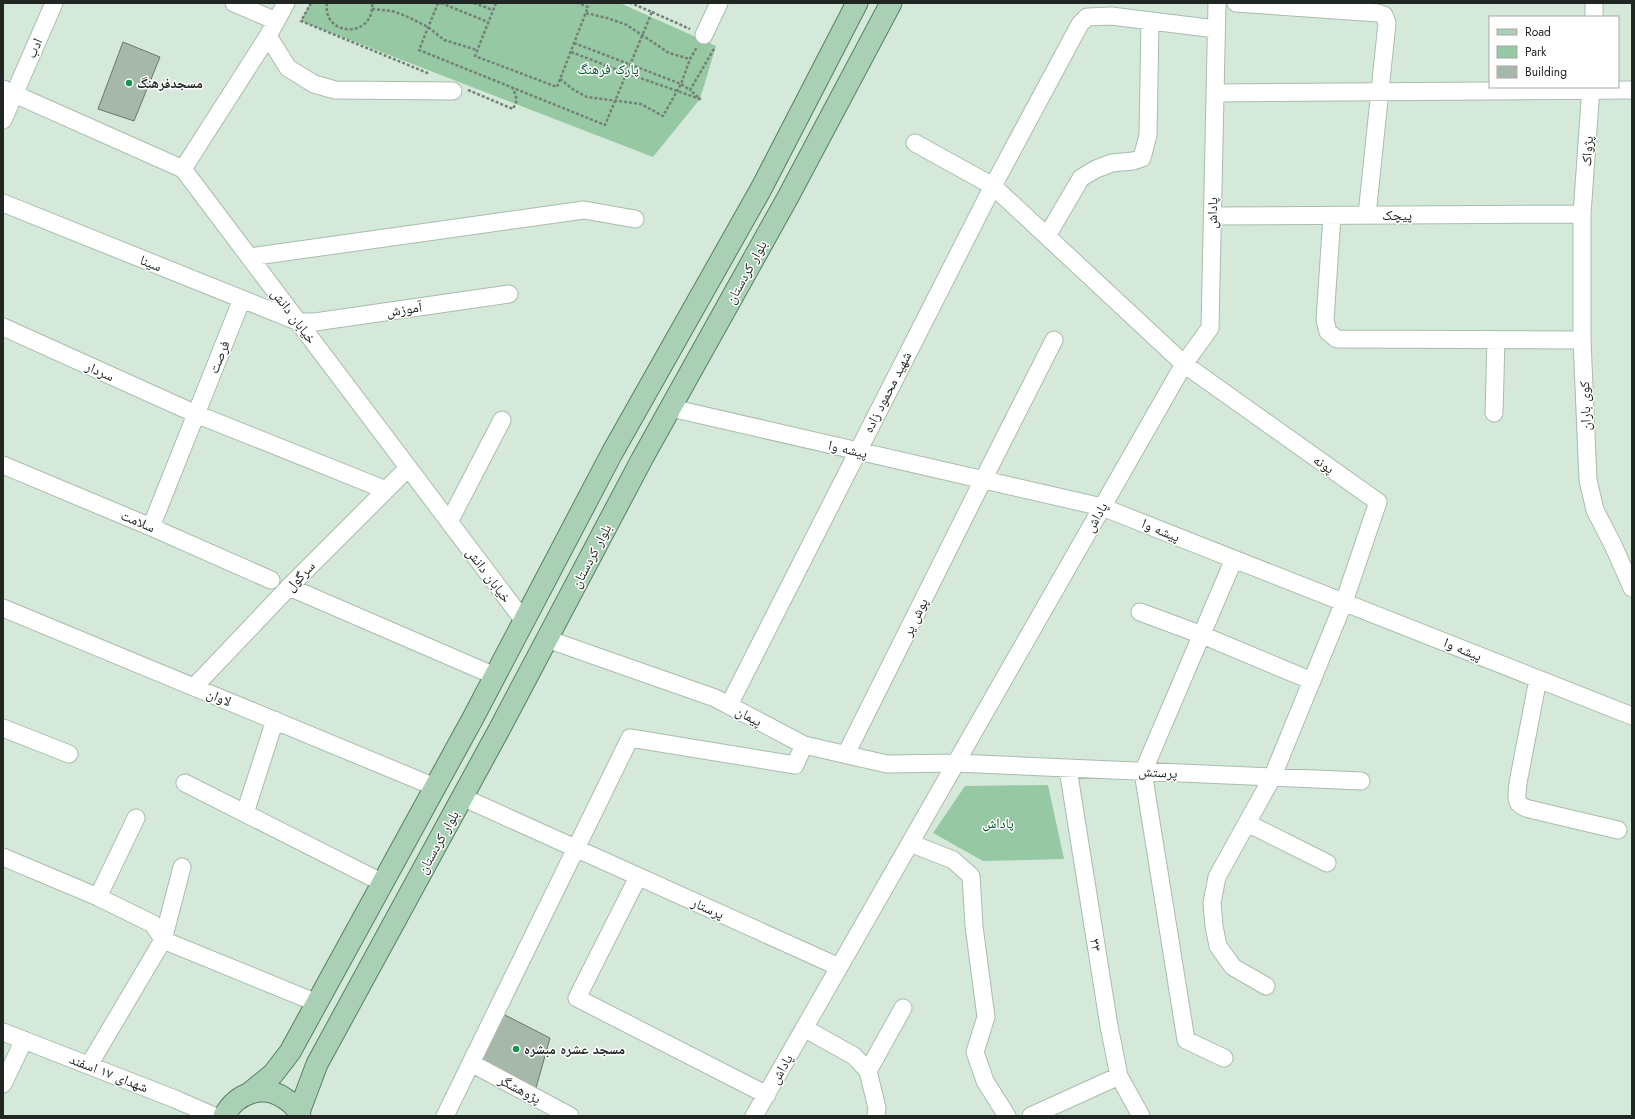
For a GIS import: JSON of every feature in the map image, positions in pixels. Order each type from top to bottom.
[{"type":"main road","name":"بلوار کردستان","points":[[224,1116],[228,1107],[239,1098],[251,1092],[273,1074],[290,1052],[495,676],[612,453],[761,189],[857,3]]},
{"type":"main road","name":"بلوار کردستان","points":[[300,1114],[317,1064],[671,408],[788,197],[891,3]]},
{"type":"main road","points":[[251,1092],[265,1091],[279,1094],[290,1102],[300,1114]]},
{"type":"street","name":"ادب","points":[[3,120],[8,91],[54,3]]},
{"type":"street","points":[[234,3],[276,21]]},
{"type":"street","points":[[183,169],[268,36],[286,3]]},
{"type":"street","points":[[704,35],[719,3]]},
{"type":"street","name":"پاداش","points":[[754,1116],[1184,364],[1210,328],[1216,3]]},
{"type":"street","points":[[1236,3],[1378,13],[1384,15],[1387,23],[1367,215]]},
{"type":"street","points":[[1594,3],[1594,16]]},
{"type":"street","name":"شهید محمود زاده","points":[[729,705],[992,186],[1080,24],[1087,17],[1111,16],[1216,29]]},
{"type":"street","points":[[1047,236],[1081,178],[1096,169],[1112,163],[1133,161],[1142,158],[1148,136],[1150,21]]},
{"type":"street","points":[[268,36],[288,68],[314,84],[335,90],[458,89]]},
{"type":"street","points":[[1215,93],[1591,89],[1632,90]]},
{"type":"street","name":"پژواک","points":[[1582,214],[1591,89]]},
{"type":"street","name":"خیابان دانش","points":[[8,91],[183,169],[524,621]]},
{"type":"street","points":[[915,143],[992,186],[1184,364]]},
{"type":"street","name":"سینا","points":[[3,203],[299,322]]},
{"type":"street","points":[[250,256],[584,210],[635,219]]},
{"type":"street","name":"پیچک","points":[[1212,216],[1582,214]]},
{"type":"street","name":"کوی باران","points":[[1582,214],[1582,340],[1588,480],[1594,510],[1613,545],[1632,588]]},
{"type":"street","points":[[1332,216],[1325,320],[1328,332],[1337,340],[1582,340]]},
{"type":"street","name":"آموزش","points":[[299,322],[315,322],[509,294]]},
{"type":"street","name":"فرصت","points":[[151,527],[242,299]]},
{"type":"street","name":"سردار","points":[[3,328],[196,414],[386,490]]},
{"type":"street","name":"پوش پر","points":[[846,754],[1054,340]]},
{"type":"street","points":[[1494,413],[1496,340]]},
{"type":"street","name":"پونه","points":[[1184,364],[1378,502],[1344,602]]},
{"type":"street","name":"پیشه وا","points":[[671,408],[1102,507],[1632,716]]},
{"type":"street","points":[[449,522],[502,420]]},
{"type":"street","name":"سلامت","points":[[3,465],[151,527],[271,580]]},
{"type":"street","name":"سرگول","points":[[194,687],[289,587],[408,468]]},
{"type":"street","points":[[1224,1058],[1186,1040],[1144,772],[1234,559]]},
{"type":"street","points":[[289,587],[495,676]]},
{"type":"street","points":[[1266,986],[1233,968],[1218,946],[1212,903],[1217,877],[1272,778],[1344,602]]},
{"type":"street","name":"لاوان","points":[[3,608],[435,786]]},
{"type":"street","points":[[1140,612],[1202,635],[1312,681]]},
{"type":"street","name":"پیمان","points":[[547,639],[715,698],[804,745],[887,764],[956,764]]},
{"type":"street","points":[[1538,678],[1518,783],[1516,798],[1518,802],[1522,806],[1529,809],[1618,830]]},
{"type":"street","points":[[245,813],[275,720]]},
{"type":"street","points":[[3,728],[69,754]]},
{"type":"street","points":[[445,1116],[630,738],[795,765],[804,745]]},
{"type":"street","name":"پرستش","points":[[956,764],[1361,781]]},
{"type":"street","name":"۳۳","points":[[1068,768],[1108,1018],[1119,1076],[1140,1116]]},
{"type":"street","points":[[185,782],[383,882]]},
{"type":"street","name":"پرستار","points":[[462,797],[839,968]]},
{"type":"street","points":[[98,897],[136,818]]},
{"type":"street","points":[[1247,823],[1327,864]]},
{"type":"street","points":[[910,843],[953,860],[971,876],[974,926],[986,1017],[975,1052],[985,1080],[1007,1116]]},
{"type":"street","points":[[3,857],[98,897],[153,924],[162,940],[317,1003]]},
{"type":"street","points":[[89,1065],[162,940],[182,868]]},
{"type":"street","points":[[638,876],[577,998],[766,1095]]},
{"type":"street","points":[[868,1071],[903,1008]]},
{"type":"street","points":[[804,1028],[854,1056],[868,1071],[881,1113]]},
{"type":"street","name":"شهدای ۱۷ اسفند","points":[[3,1032],[214,1116]]},
{"type":"street","points":[[3,1084],[24,1040]]},
{"type":"street","name":"پژوهشگر","points":[[471,1063],[570,1116]]},
{"type":"street","points":[[1031,1116],[1119,1076]]},
{"type":"path","points":[[311,3],[301,21],[435,76]]},
{"type":"path","points":[[327,3],[327,14],[331,21],[336,26],[351,30],[359,28],[366,23],[370,16],[372,3]]},
{"type":"path","points":[[438,3],[419,50],[605,125],[652,12]]},
{"type":"path","points":[[442,3],[488,22]]},
{"type":"path","points":[[474,3],[493,10]]},
{"type":"path","points":[[496,3],[475,56],[557,87],[588,7],[578,3]]},
{"type":"path","points":[[631,3],[704,35],[716,46],[690,90]]},
{"type":"path","points":[[372,9],[399,14],[428,27],[444,40],[477,50]]},
{"type":"path","points":[[586,13],[627,25],[643,34],[669,53],[690,59]]},
{"type":"path","points":[[560,79],[574,90],[587,97],[641,104],[663,116],[681,84],[690,59],[704,35]]},
{"type":"path","points":[[571,52],[700,99],[681,84],[574,43]]},
{"type":"path","points":[[458,89],[513,109],[517,100],[513,88]]},
{"type":"green space","name":"پارک فرهنگ","points":[[310,3],[620,3],[716,46],[700,99],[653,157],[301,21]]},
{"type":"green space","name":"پاداش","points":[[1048,785],[1064,859],[983,861],[933,833],[965,786]]},
{"type":"building","name":"مسجدفرهنگ","points":[[123,42],[160,57],[134,121],[98,109]]},
{"type":"building","name":"مسجد عشره مبشره","points":[[503,1014],[550,1038],[536,1088],[480,1059]]},
{"type":"place","name":"مسجدفرهنگ","points":[[129,83]]},
{"type":"place","name":"مسجد عشره مبشره","points":[[516,1049]]}]
